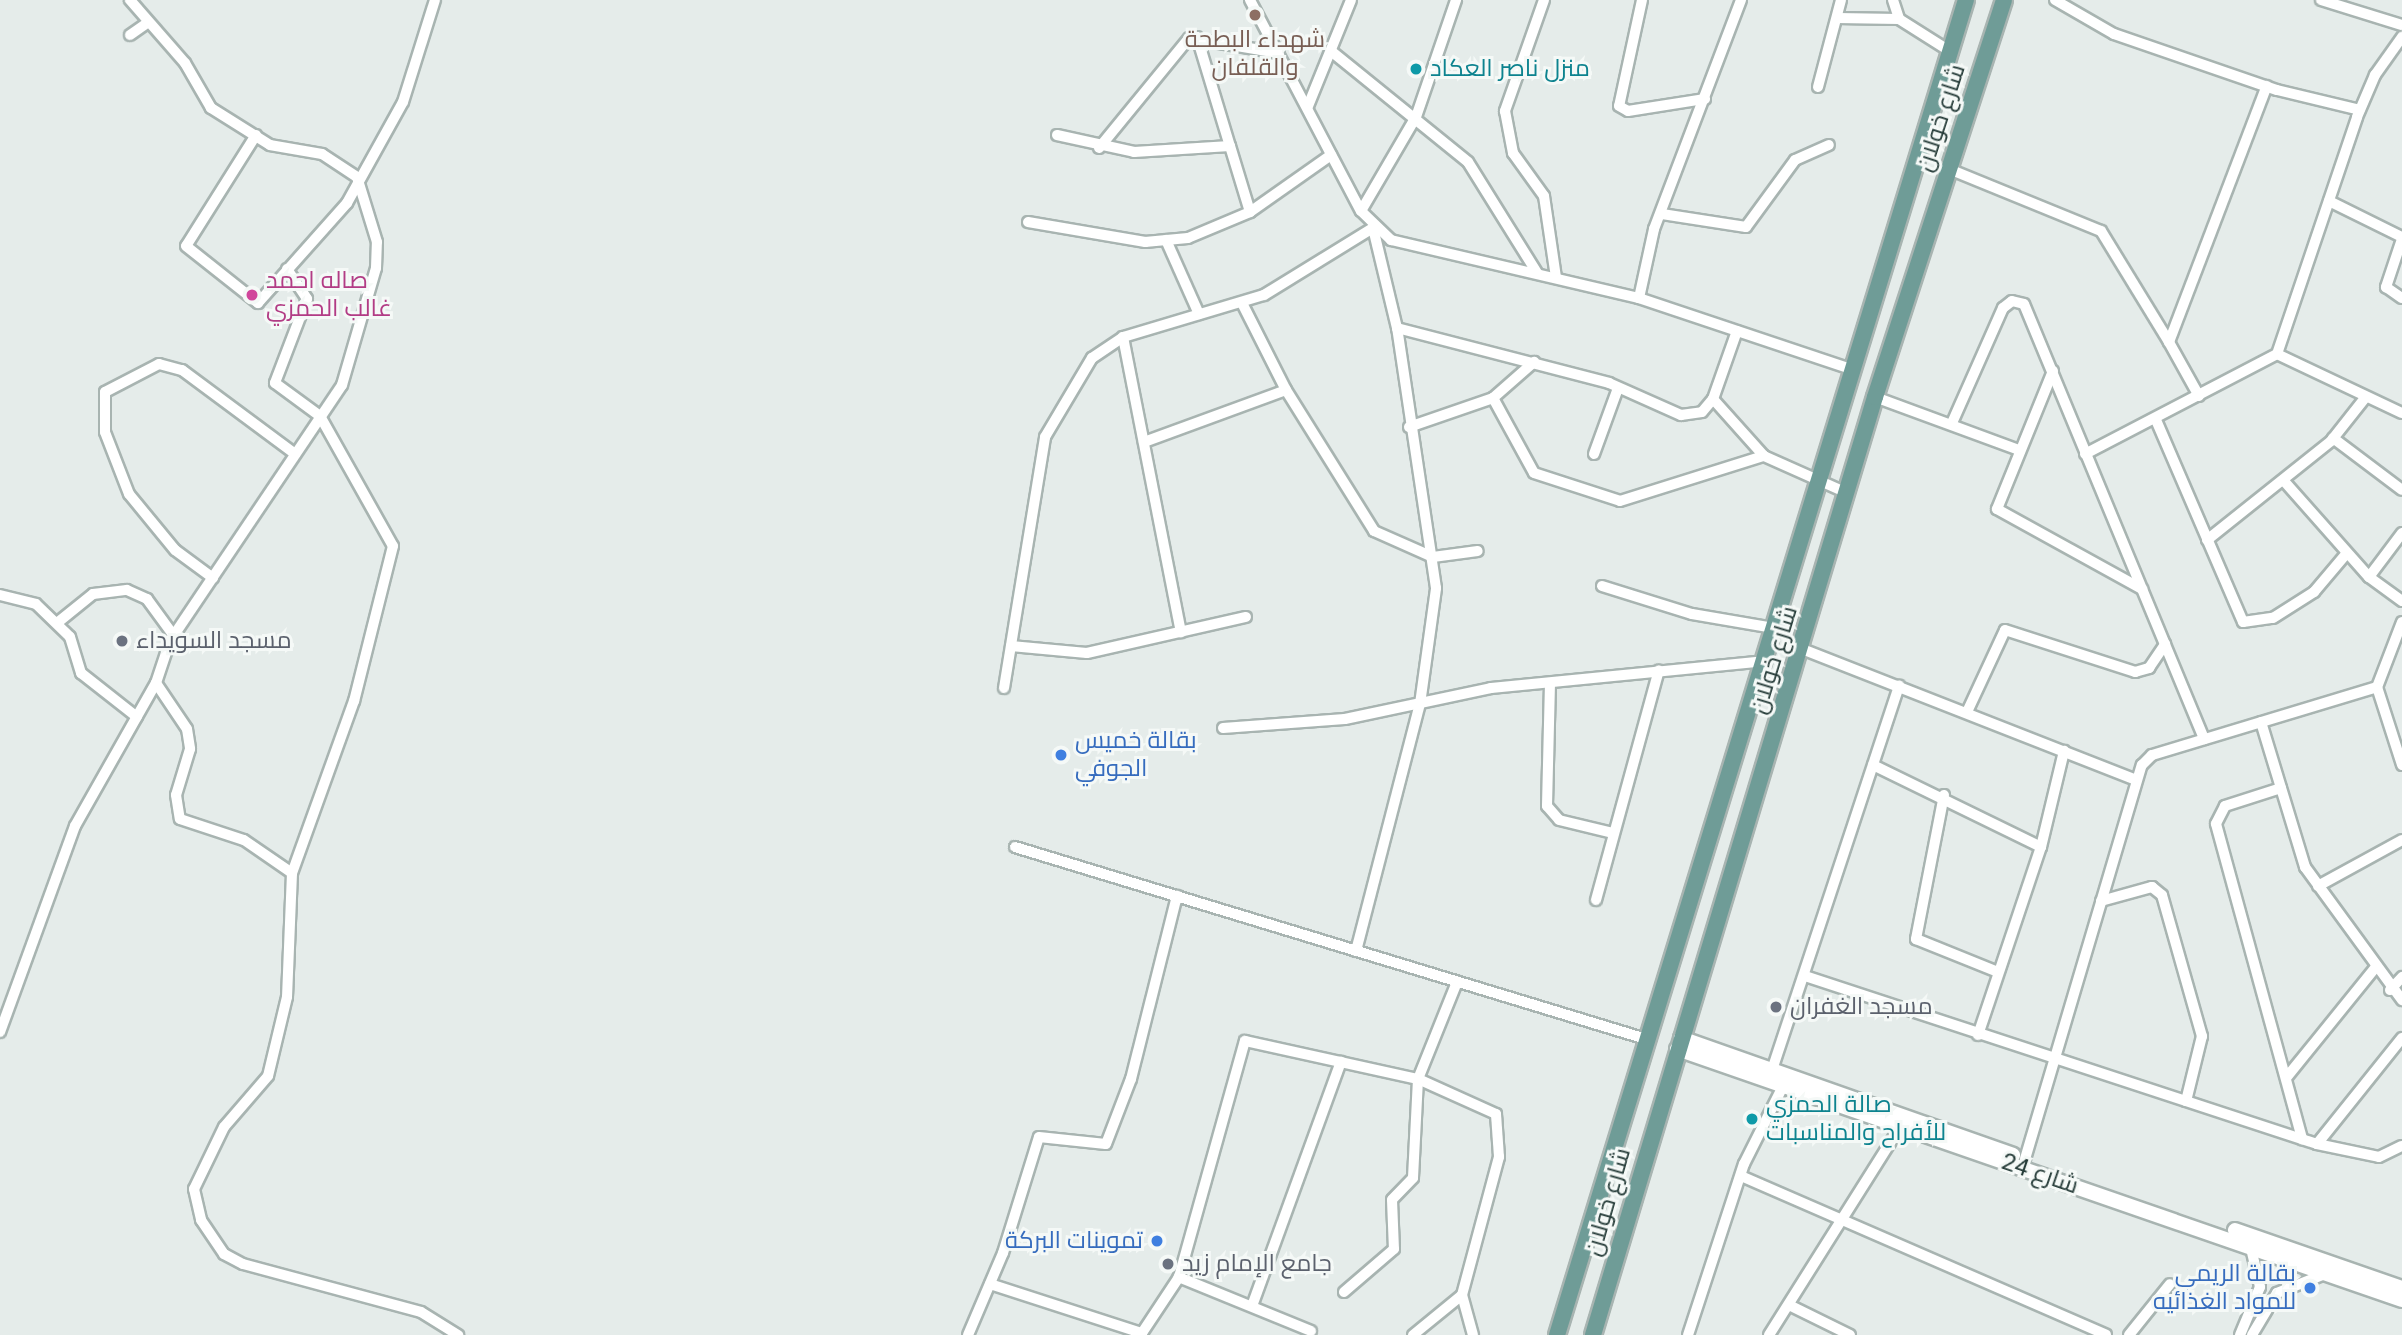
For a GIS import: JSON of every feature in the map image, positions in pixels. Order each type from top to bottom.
[{"type":"main road","name":"شارع خولان","points":[[1558,1335],[1646,1039],[1774,628],[1816,480],[1948,50],[1966,0]]},
{"type":"main road","name":"شارع خولان","points":[[1593,1335],[1679,1044],[1802,649],[1874,397],[2004,0]]},
{"type":"street","points":[[0,1032],[75,826],[156,683],[174,636],[320,416],[357,350],[376,268],[377,242],[357,177],[322,154],[270,145],[211,108],[185,63],[146,24],[130,0]]},
{"type":"street","points":[[256,135],[186,246],[258,303],[332,224],[403,102],[435,0]]},
{"type":"street","points":[[1250,0],[1361,211],[1373,228],[1391,240],[1639,298],[1851,369]]},
{"type":"street","points":[[1308,106],[1351,0]]},
{"type":"street","points":[[1361,211],[1416,117],[1456,0]]},
{"type":"street","points":[[1544,0],[1505,111],[1513,153],[1544,196],[1556,277]]},
{"type":"street","points":[[1642,0],[1619,106],[1628,111],[1705,99]]},
{"type":"street","points":[[1639,298],[1662,214],[1741,0]]},
{"type":"street","points":[[1818,87],[1841,0]]},
{"type":"street","points":[[1893,0],[1899,19]]},
{"type":"street","points":[[2055,0],[2114,34],[2267,86],[2360,110]]},
{"type":"street","points":[[2320,0],[2402,25]]},
{"type":"street","points":[[1837,18],[1899,19],[1948,50]]},
{"type":"street","points":[[130,35],[146,24]]},
{"type":"street","points":[[1099,148],[1173,50],[1196,37],[1279,53]]},
{"type":"street","points":[[1196,37],[1250,212]]},
{"type":"street","points":[[2085,454],[2156,420],[2277,355],[2360,110],[2402,37]]},
{"type":"street","points":[[1331,51],[1416,117],[1468,162],[1538,273]]},
{"type":"street","points":[[2169,342],[2267,86]]},
{"type":"street","points":[[1057,135],[1099,148],[1134,152],[1230,146]]},
{"type":"street","points":[[1662,214],[1746,227],[1795,160],[1829,145]]},
{"type":"street","points":[[1028,222],[1106,237],[1166,240],[1250,212],[1331,155]]},
{"type":"street","points":[[1949,169],[2101,231],[2199,396]]},
{"type":"street","points":[[2329,201],[2402,238],[2386,287],[2402,298]]},
{"type":"street","points":[[1004,688],[1045,437],[1077,377],[1123,337],[1242,303],[1373,228]]},
{"type":"street","points":[[1356,951],[1420,704],[1431,643],[1433,557],[1409,427],[1397,328],[1373,228]]},
{"type":"street","points":[[1166,240],[1199,314]]},
{"type":"street","points":[[287,269],[307,299],[275,383],[320,416],[393,546],[354,702],[292,873],[287,997],[268,1076],[224,1128],[194,1189],[194,1205],[211,1240],[243,1264],[421,1312],[458,1335]]},
{"type":"street","points":[[1952,423],[2012,301],[2024,304],[2204,739]]},
{"type":"street","points":[[1242,303],[1286,390],[1374,531],[1433,557],[1478,551]]},
{"type":"street","points":[[1397,328],[1534,362],[1618,388],[1681,415],[1702,412],[1713,399],[1737,331]]},
{"type":"street","points":[[1123,337],[1181,632]]},
{"type":"street","points":[[2277,355],[2402,414]]},
{"type":"street","points":[[1409,427],[1493,398],[1534,362]]},
{"type":"street","points":[[213,578],[175,550],[129,494],[105,432],[104,392],[159,364],[182,370],[295,454]]},
{"type":"street","points":[[2053,371],[1996,503],[2001,514],[2142,589]]},
{"type":"street","points":[[1594,454],[1618,388]]},
{"type":"street","points":[[1144,442],[1286,390]]},
{"type":"street","points":[[1874,397],[1952,423],[2019,450]]},
{"type":"street","points":[[1493,398],[1534,473],[1620,501],[1763,456]]},
{"type":"street","points":[[2207,540],[2284,481],[2333,438],[2365,398]]},
{"type":"street","points":[[1713,399],[1763,456],[1847,493]]},
{"type":"street","points":[[2156,420],[2207,540],[2236,617],[2250,624],[2314,592],[2347,553]]},
{"type":"street","points":[[2333,438],[2402,490]]},
{"type":"street","points":[[2284,481],[2369,578],[2402,601]]},
{"type":"street","points":[[2369,578],[2402,533]]},
{"type":"street","points":[[1601,586],[1692,614],[1774,628]]},
{"type":"street","points":[[57,623],[93,594],[127,590],[147,599],[174,636]]},
{"type":"street","points":[[0,595],[28,597],[57,623],[70,637],[81,673],[137,718]]},
{"type":"street","points":[[1011,646],[1087,653],[1246,617]]},
{"type":"street","points":[[2402,622],[2377,687],[2402,765]]},
{"type":"street","points":[[1967,712],[2005,630],[2135,672],[2149,668],[2165,644]]},
{"type":"street","points":[[1802,649],[2137,780]]},
{"type":"street","points":[[1223,729],[1345,719],[1550,683],[1764,661]]},
{"type":"street","points":[[1596,900],[1659,670]]},
{"type":"street","points":[[156,683],[187,729],[190,750],[176,795],[180,819],[244,840],[292,873]]},
{"type":"street","points":[[1550,683],[1547,806],[1559,820],[1613,833]]},
{"type":"street","points":[[1772,1070],[1899,685]]},
{"type":"street","points":[[2025,1159],[2137,780],[2152,755],[2377,687]]},
{"type":"street","points":[[2261,722],[2305,867],[2390,990],[2402,1000]]},
{"type":"street","points":[[1978,1035],[2041,847],[2064,751]]},
{"type":"street","points":[[1872,765],[1944,795],[2041,847]]},
{"type":"street","points":[[2281,788],[2225,806],[2216,824],[2302,1139]]},
{"type":"street","points":[[1944,795],[1916,939],[1998,972]]},
{"type":"street","points":[[2318,886],[2402,840]]},
{"type":"street","points":[[1015,847],[1646,1039]]},
{"type":"street","points":[[2101,901],[2152,887],[2162,895],[2202,1037],[2186,1101]]},
{"type":"street","points":[[968,1335],[990,1284],[1039,1137],[1106,1144],[1131,1079],[1178,897]]},
{"type":"street","points":[[2286,1078],[2375,968]]},
{"type":"street","points":[[1805,976],[1978,1035],[2318,1144],[2379,1157],[2402,1146]]},
{"type":"street","points":[[2390,990],[2402,977]]},
{"type":"street","points":[[1344,1292],[1394,1249],[1392,1199],[1413,1178],[1418,1079],[1457,982]]},
{"type":"street","points":[[2318,1144],[2402,1038]]},
{"type":"street","points":[[990,1284],[1144,1334],[1179,1277],[1245,1041],[1418,1079],[1496,1114],[1499,1157],[1462,1295],[1473,1335]]},
{"type":"street","name":"شارع 24","points":[[1679,1044],[1772,1070],[1904,1122],[2402,1300]]},
{"type":"street","name":"شارع 24","points":[[1679,1044],[1783,1086],[2025,1159],[2402,1288]]},
{"type":"street","points":[[1252,1306],[1340,1062]]},
{"type":"street","points":[[1688,1335],[1741,1175],[1783,1086]]},
{"type":"street","points":[[1769,1335],[1904,1122]]},
{"type":"street","points":[[1741,1175],[2106,1335]]},
{"type":"street","points":[[2240,1335],[2260,1287],[2249,1245]]},
{"type":"street","points":[[2252,1335],[2277,1293],[2332,1273]]},
{"type":"street","points":[[1179,1277],[1311,1331]]},
{"type":"street","points":[[2129,1335],[2170,1284]]},
{"type":"street","points":[[2260,1287],[2277,1293]]},
{"type":"street","points":[[1413,1335],[1462,1295]]},
{"type":"street","points":[[1789,1305],[1850,1335]]},
{"type":"place","name":"شهداء البطحة والقلفان","points":[[1255,15]]},
{"type":"place","name":"منزل ناصر العكاد","points":[[1416,69]]},
{"type":"place","name":"صاله احمد غالب الحمزي","points":[[252,295]]},
{"type":"place","name":"مسجد السويداء","points":[[122,641]]},
{"type":"place","name":"بقالة خميس الجوفي","points":[[1061,755]]},
{"type":"place","name":"مسجد الغفران","points":[[1776,1007]]},
{"type":"place","name":"صالة الحمزي للأفراح والمناسبات","points":[[1752,1119]]},
{"type":"place","name":"تموينات البركة","points":[[1157,1241]]},
{"type":"place","name":"جامع الإمام زيد","points":[[1168,1264]]},
{"type":"place","name":"بقالة الريمي للمواد الغذائيه","points":[[2310,1288]]}]
